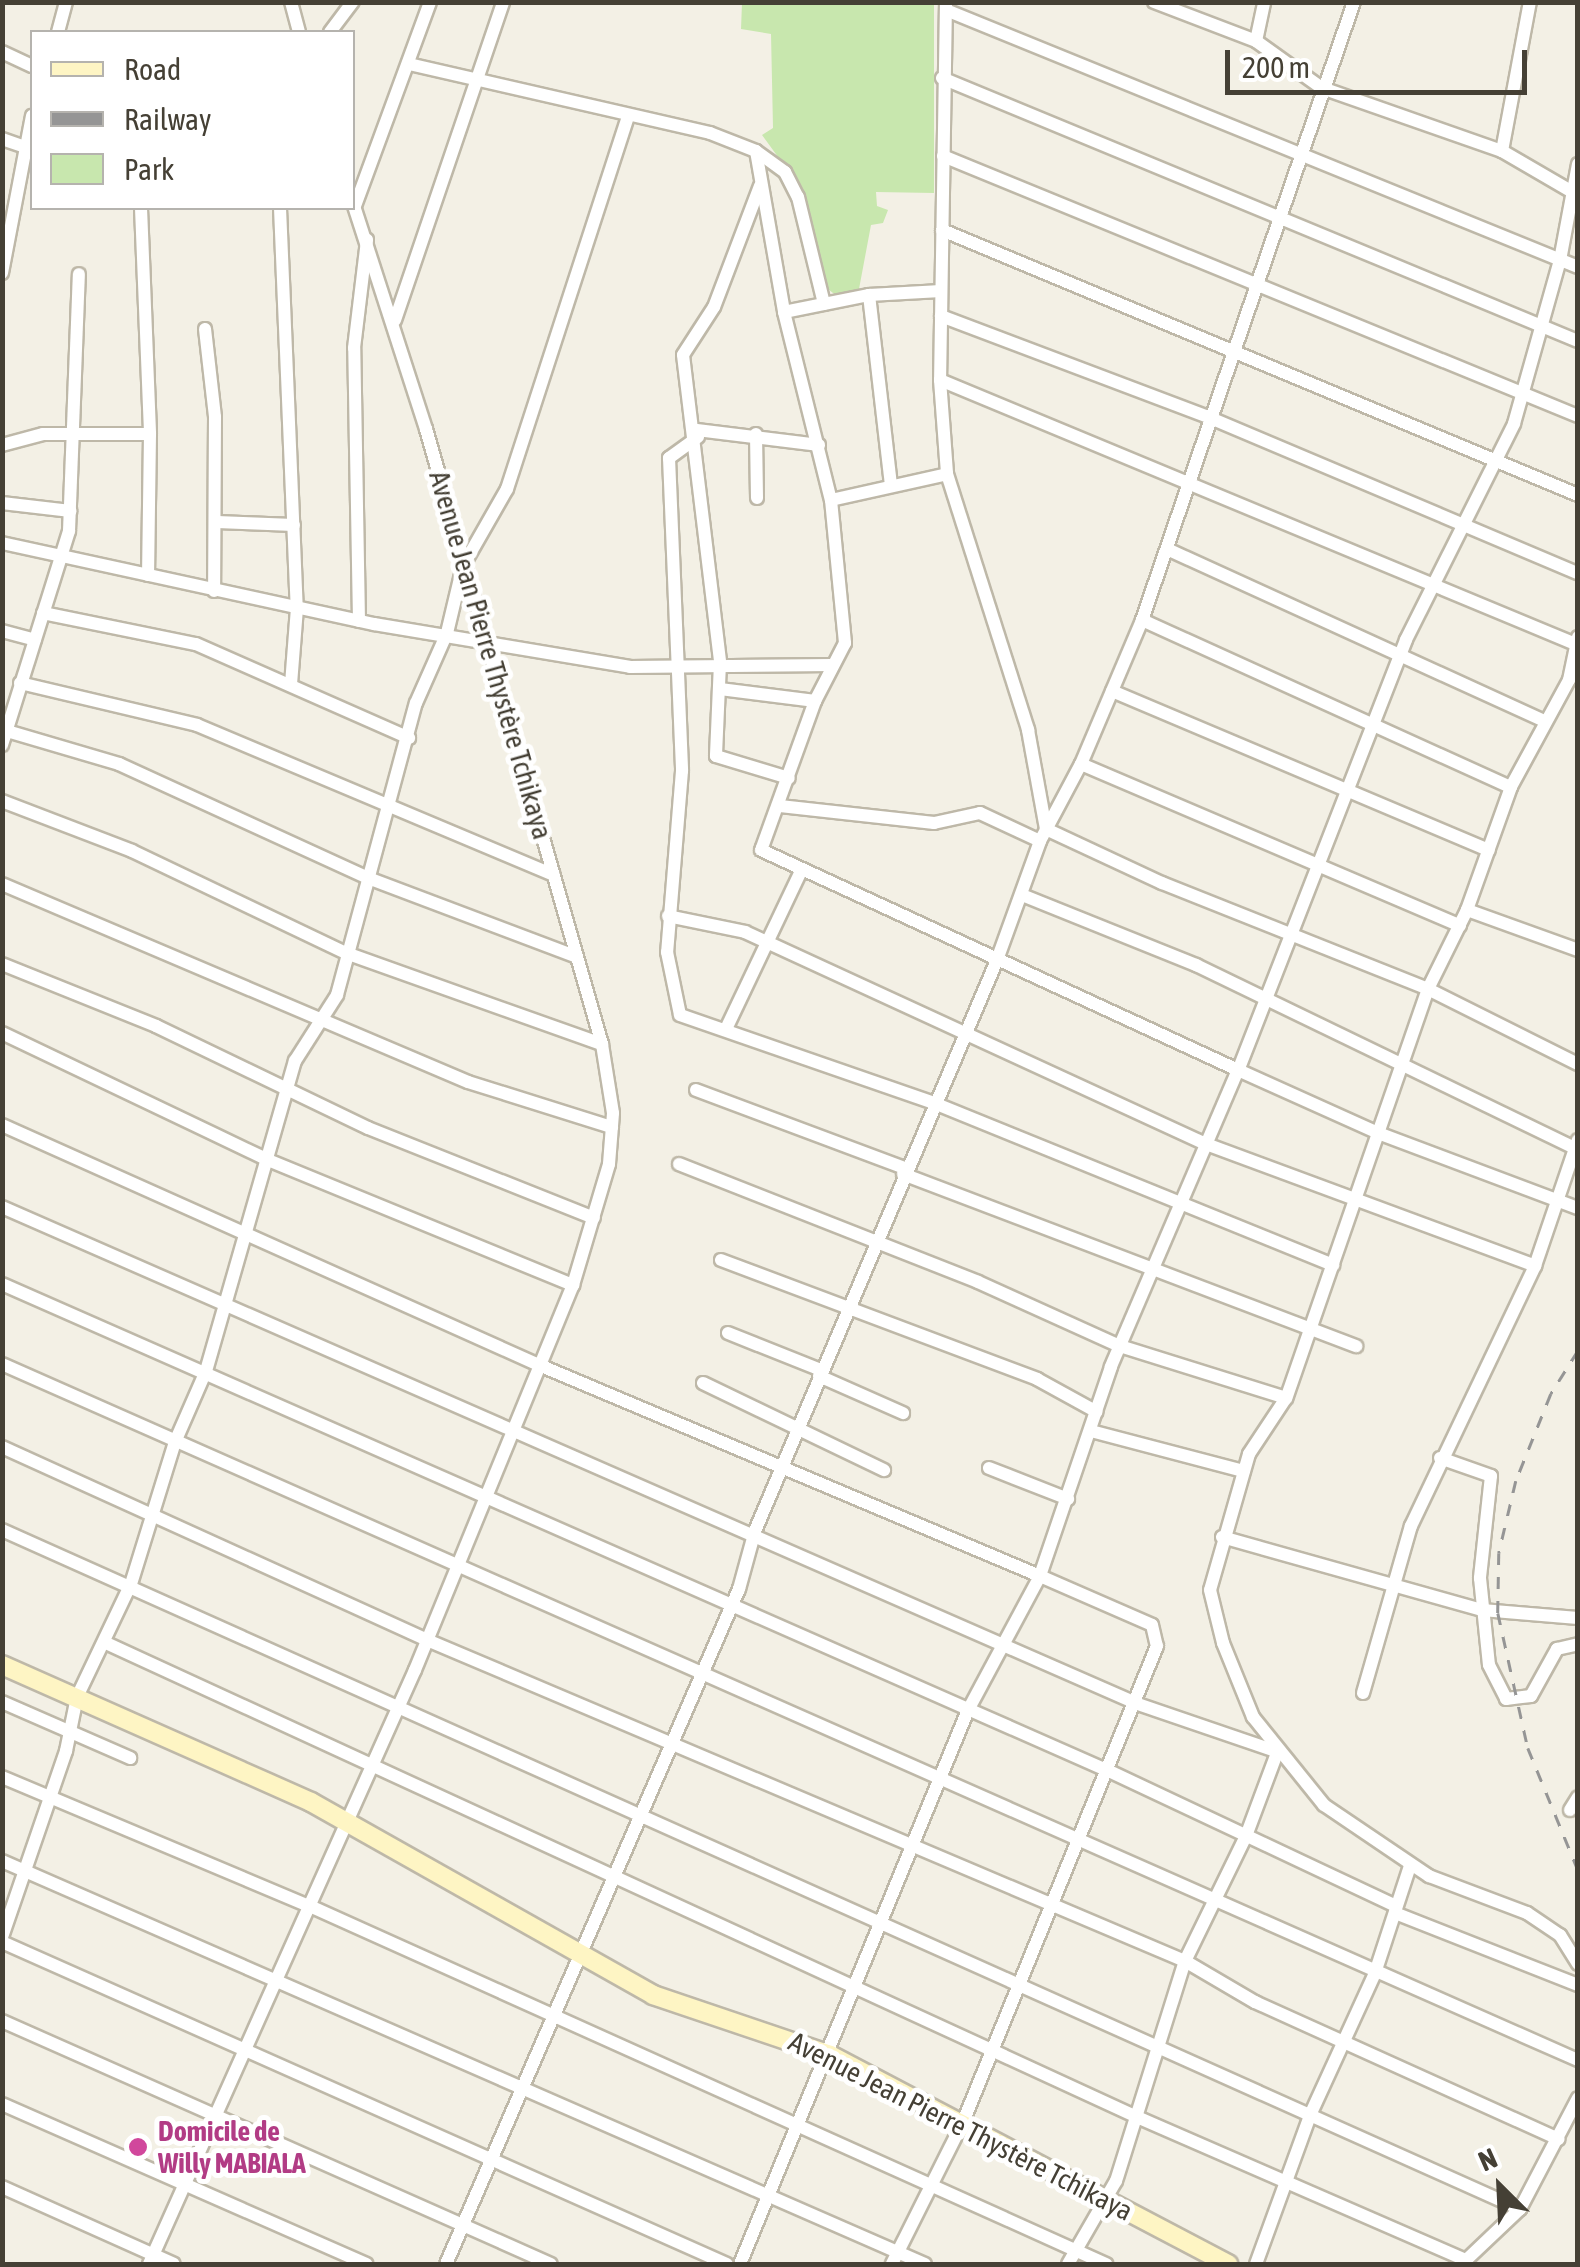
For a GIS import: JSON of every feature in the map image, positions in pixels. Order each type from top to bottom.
[{"type":"street","points":[[59,30],[66,2]]},
{"type":"street","points":[[291,2],[298,30]]},
{"type":"street","points":[[332,30],[353,2]]},
{"type":"street","points":[[355,200],[430,2]]},
{"type":"street","points":[[394,322],[502,2]]},
{"type":"street","points":[[1154,2],[1180,7],[1256,41],[1322,88],[1502,151],[1575,192]]},
{"type":"street","points":[[1256,41],[1264,2]]},
{"type":"street","points":[[446,2264],[668,1742],[732,1604],[755,1531],[874,1241],[997,960],[1043,835],[1081,764],[1142,620],[1208,417],[1258,285],[1354,2]]},
{"type":"street","points":[[1502,151],[1530,2]]},
{"type":"street","points":[[1043,835],[1028,730],[946,474],[940,316],[946,6],[1578,267]]},
{"type":"street","points":[[2,52],[30,65]]},
{"type":"street","points":[[409,64],[478,76],[628,117],[710,133],[756,151],[785,172],[798,197],[824,304]]},
{"type":"street","points":[[942,78],[1578,342]]},
{"type":"street","points":[[628,117],[507,489],[463,566],[447,633],[409,738],[326,1020],[295,1061],[206,1371],[175,1442],[131,1584],[77,1697],[28,1873],[2,1939],[245,2054],[727,2264]]},
{"type":"street","points":[[2,274],[6,232],[30,122]]},
{"type":"street","points":[[2,139],[22,146]]},
{"type":"street","points":[[756,151],[784,312],[831,500],[845,643],[815,700],[762,850],[1378,1134],[1578,1208]]},
{"type":"street","points":[[943,156],[1578,416]]},
{"type":"street","points":[[740,2264],[830,2055],[909,1845],[968,1710],[1040,1576],[1120,1346],[1238,1070],[1400,654],[1461,522],[1496,463],[1524,393],[1560,260],[1578,164]]},
{"type":"street","points":[[761,184],[714,306],[683,355],[698,434],[720,663],[719,760],[789,778]]},
{"type":"street","name":"Avenue Jean Pierre Thystère Tchikaya","points":[[151,2260],[312,1907],[348,1824],[368,1765],[427,1640],[540,1365],[594,1218],[612,1120],[602,1044],[489,644],[394,322],[355,206]]},
{"type":"street","points":[[141,210],[150,434],[148,575]]},
{"type":"street","points":[[280,210],[297,608],[291,684]]},
{"type":"street","points":[[942,230],[1578,495]]},
{"type":"street","points":[[359,621],[354,348],[367,239]]},
{"type":"street","points":[[2,745],[7,713],[44,613],[72,511],[79,274]]},
{"type":"street","points":[[784,312],[869,295],[941,291]]},
{"type":"street","points":[[869,295],[891,486]]},
{"type":"street","points":[[940,316],[1208,417],[1578,573]]},
{"type":"street","points":[[205,329],[217,522],[214,591]]},
{"type":"street","points":[[940,380],[1430,587],[1577,642],[1569,680],[1511,787],[1467,910],[1428,989],[1286,1398],[1244,1472],[1222,1537],[1210,1590],[1223,1643],[1276,1752],[1324,1805],[1410,1866],[1527,1913],[1560,1935],[1578,1964]]},
{"type":"street","points":[[2,444],[76,433],[150,434]]},
{"type":"street","points":[[819,445],[756,434],[698,434],[669,458],[682,664],[682,770],[667,952],[680,1015],[934,1103],[1180,1206],[1332,1264]]},
{"type":"street","points":[[756,434],[757,498]]},
{"type":"street","points":[[831,500],[946,474]]},
{"type":"street","points":[[2,503],[72,511]]},
{"type":"street","points":[[217,522],[294,526]]},
{"type":"street","points":[[2,544],[359,621],[630,667],[720,663],[832,666]]},
{"type":"street","points":[[1167,550],[1545,721]]},
{"type":"street","points":[[44,613],[196,644],[409,738]]},
{"type":"street","points":[[1142,620],[1511,787]]},
{"type":"street","points":[[2,631],[35,640]]},
{"type":"street","points":[[20,683],[197,724],[554,875]]},
{"type":"street","points":[[720,689],[815,700]]},
{"type":"street","points":[[1112,691],[1488,850]]},
{"type":"street","points":[[7,731],[119,764],[368,878],[577,957]]},
{"type":"street","points":[[1081,764],[1320,862],[1460,926]]},
{"type":"street","points":[[2,801],[132,851],[346,953],[602,1044]]},
{"type":"street","points":[[780,806],[934,823],[980,813],[1428,989],[1578,1064]]},
{"type":"street","points":[[726,1029],[762,941],[801,871]]},
{"type":"street","points":[[2,884],[536,1108],[612,1120]]},
{"type":"street","points":[[1022,895],[1196,965],[1264,1003],[1404,1062],[1576,1144],[1553,1198],[1535,1266],[1440,1458],[1392,1588],[1363,1693]]},
{"type":"street","points":[[1467,910],[1578,950]]},
{"type":"street","points":[[668,916],[762,941],[1206,1144],[1535,1266]]},
{"type":"street","points":[[2,964],[156,1026],[286,1089],[594,1218]]},
{"type":"street","points":[[2,1033],[268,1160],[572,1285]]},
{"type":"street","points":[[696,1090],[1306,1332],[1356,1346]]},
{"type":"street","points":[[2,1125],[540,1365],[1152,1625],[1157,1646],[1138,1704],[963,2122],[894,2259]]},
{"type":"street","points":[[679,1164],[874,1241],[1120,1346],[1286,1398]]},
{"type":"street","points":[[2,1206],[755,1531],[1138,1704],[1276,1752]]},
{"type":"street","points":[[721,1260],[1037,1379],[1097,1412]]},
{"type":"street","points":[[2,1284],[1108,1771],[1393,1909],[1578,1985]]},
{"type":"street","points":[[728,1333],[904,1413]]},
{"type":"street","points":[[2,1364],[456,1568],[940,1775],[1080,1842],[1578,2060]]},
{"type":"street","points":[[703,1383],[799,1424],[884,1470]]},
{"type":"street","points":[[1091,1432],[1244,1472]]},
{"type":"street","points":[[2,1448],[427,1640],[1051,1908],[1185,1961],[1255,2002],[1347,2038],[1559,2139]]},
{"type":"street","points":[[1440,1458],[1491,1476],[1481,1524],[1482,1610],[1492,1675],[1506,1699],[1532,1696],[1557,1649],[1578,1644]]},
{"type":"street","points":[[988,1468],[1068,1499]]},
{"type":"street","points":[[2,1530],[879,1918],[1520,2209]]},
{"type":"street","points":[[1222,1537],[1392,1588],[1482,1610],[1578,1618]]},
{"type":"street","points":[[106,1643],[992,2047],[1137,2117],[1464,2262],[1520,2209],[1578,2098]]},
{"type":"street","name":"Avenue Jean Pierre Thystère Tchikaya","points":[[2,1665],[348,1824],[653,1995],[830,2055],[1228,2264]]},
{"type":"street","points":[[2,1702],[130,1758]]},
{"type":"street","points":[[1068,2264],[1108,2200],[1185,1961],[1246,1836],[1276,1752]]},
{"type":"street","points":[[2,1777],[312,1907],[551,2019],[1106,2264]]},
{"type":"street","points":[[2,1862],[768,2196],[894,2259],[925,2264]]},
{"type":"street","points":[[1256,2264],[1311,2114],[1375,1973],[1410,1866]]},
{"type":"street","points":[[2,2021],[551,2264]]},
{"type":"street","points":[[2,2104],[366,2264]]},
{"type":"street","points":[[2,2187],[151,2260],[174,2264]]},
{"type":"green space","points":[[742,3],[934,3],[934,193],[876,192],[877,206],[888,210],[883,223],[871,225],[859,289],[838,297],[823,285],[800,187],[762,135],[773,128],[771,34],[741,29]]},
{"type":"railway","points":[[1578,1351],[1551,1394],[1516,1481],[1499,1553],[1498,1613],[1528,1748],[1578,1870]]},
{"type":"place","name":"Domicile de Willy MABIALA","points":[[138,2147]]}]
